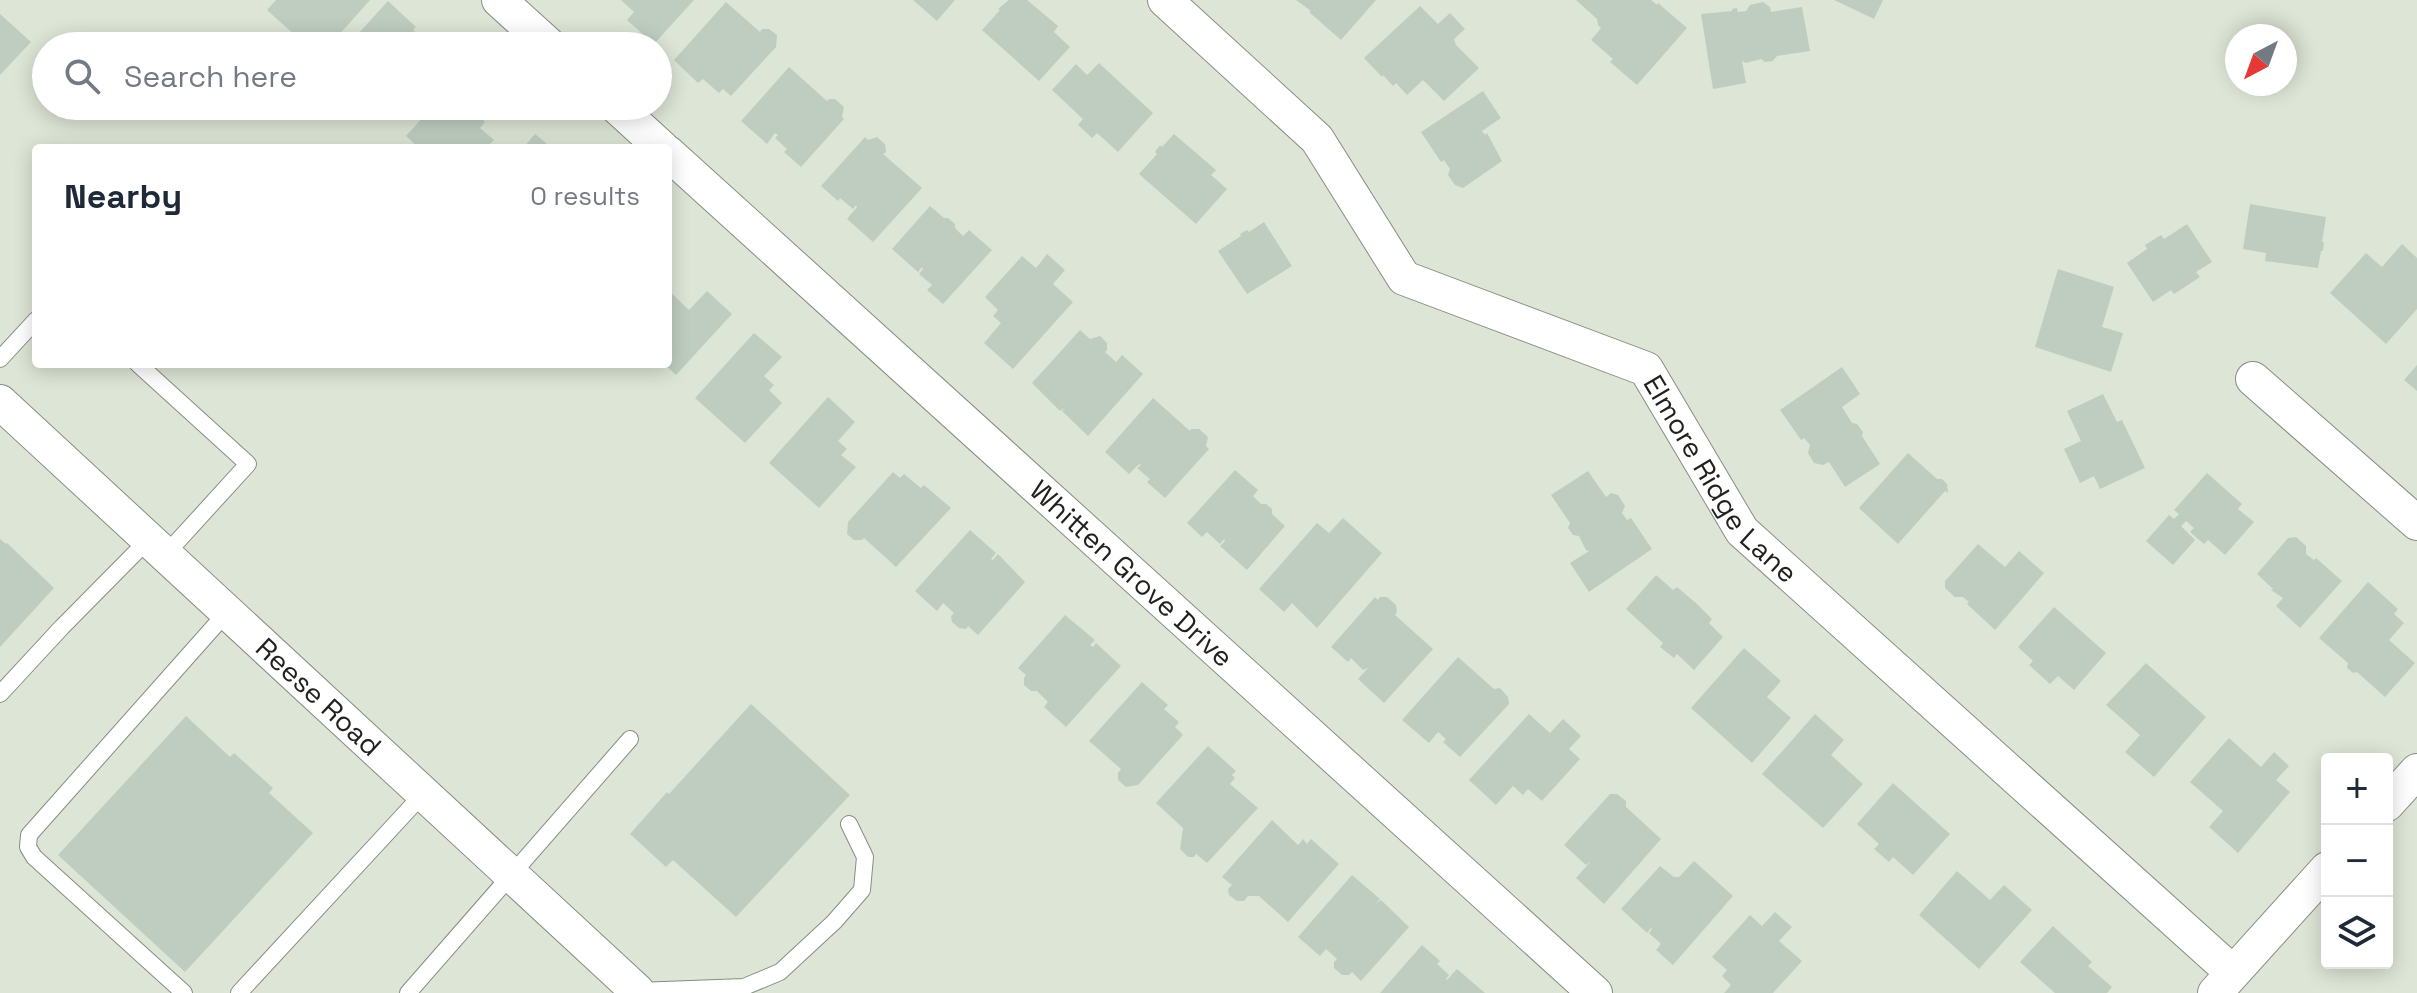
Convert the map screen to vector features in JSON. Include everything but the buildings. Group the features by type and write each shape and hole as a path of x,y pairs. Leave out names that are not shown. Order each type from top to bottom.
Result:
{"street":[{"path":"499,0 534,32"},
{"name":"Elmore Ridge Lane","path":"1165,0 1317,139 1404,278 1646,369 1742,531 2224,983"},
{"path":"631,120 658,144"},
{"name":"Whitten Grove Drive","path":"672,157 1595,993"},
{"path":"2253,379 2417,523"},
{"name":"Reese Road","path":"8,416 227,612 637,992"},
{"path":"2393,797 2417,771"},
{"path":"2224,983 2321,876"}],"lane":[{"path":"0,359 32,324"},
{"path":"0,694 62,627 157,548 248,464 142,368"},
{"path":"184,993 34,857 28,847 29,835 227,612"},
{"path":"408,993 630,739"},
{"path":"239,993 423,794"},
{"path":"637,992 744,987 780,972 834,922 862,890 865,857 849,824"}]}
